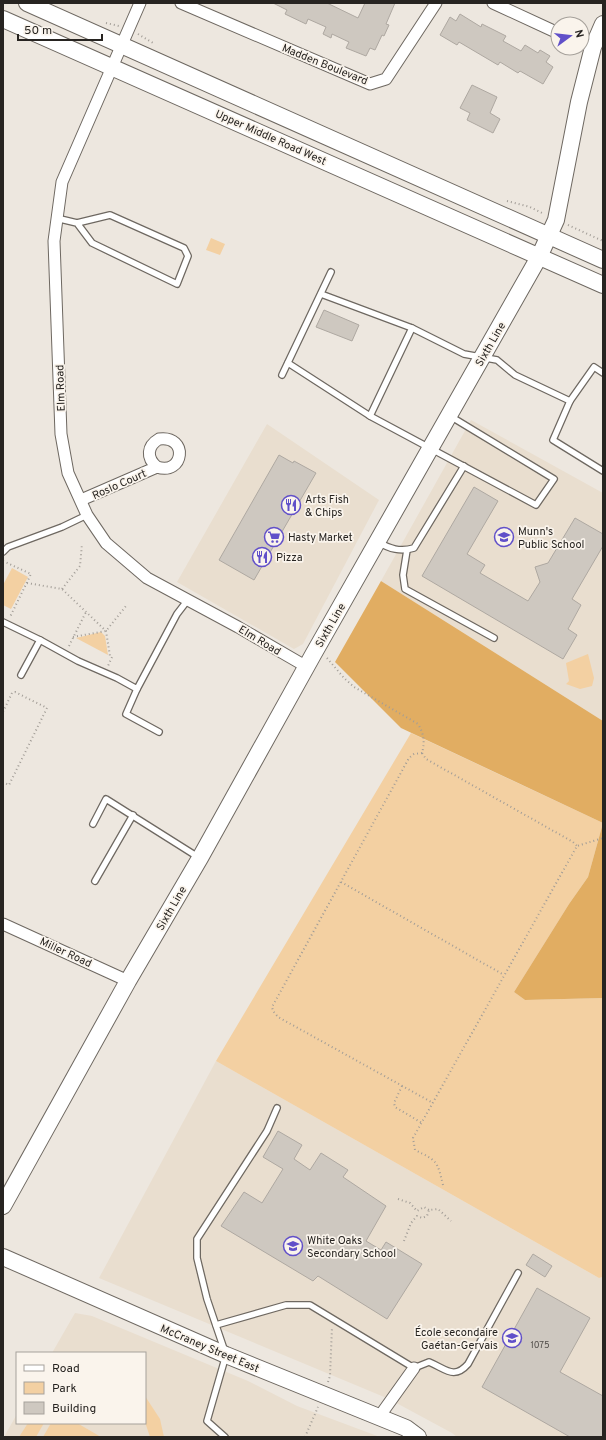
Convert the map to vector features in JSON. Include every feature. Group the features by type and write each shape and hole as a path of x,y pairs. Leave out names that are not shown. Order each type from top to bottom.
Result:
{"street":[{"name":"Upper Middle Road West","path":"27,3 121,43 603,260"},
{"name":"Elm Road","path":"140,3 121,43 62,182 56,218 54,241 62,434 68,473 87,514 106,544 147,578 187,601 238,627 307,667"},
{"name":"Madden Boulevard","path":"181,3 370,84 386,79 436,3"},
{"path":"493,3 550,29"},
{"name":"Upper Middle Road West","path":"3,19 603,285"},
{"name":"Sixth Line","path":"3,1206 128,981 200,858 314,653 539,257 556,220 591,46 603,24"},
{"name":"Roslo Court","path":"80,500 157,467"},
{"name":"Miller Road","path":"3,924 128,981"},
{"name":"McCraney Street East","path":"3,1257 226,1355 323,1393 406,1428 418,1437"},
{"path":"379,1417 414,1368"}],"lane":[{"path":"56,218 77,223 110,215 184,248 188,256 177,284 92,243 77,223"},
{"path":"282,375 331,272"},
{"path":"320,294 412,328 464,354 498,360 515,375 570,401"},
{"path":"370,416 412,328"},
{"path":"288,363 370,416 536,505 554,478 449,416"},
{"path":"603,373 594,367 570,401 553,440 603,471"},
{"path":"378,542 390,549 407,550 414,548 464,466"},
{"path":"3,552 8,547 62,527 87,514"},
{"path":"407,550 403,575 405,588 494,638"},
{"path":"159,732 126,714 177,614 187,601"},
{"path":"5,623 138,689"},
{"path":"21,675 40,640"},
{"path":"93,824 106,799 200,858"},
{"path":"95,881 133,816"},
{"path":"225,1437 208,1421 226,1355 196,1258 197,1239 267,1131 277,1108"},
{"path":"216,1325 286,1305 310,1305 414,1368 429,1362 455,1373 461,1372 468,1364 518,1273"}],"path":[{"path":"62,589 80,566 82,544"},
{"path":"3,561 31,574 5,623"},
{"path":"27,583 62,589 106,630 110,656 112,657 105,673"},
{"path":"73,637 106,630 126,606"},
{"path":"65,654 86,612"},
{"path":"314,653 329,659 344,678 354,687 418,724 422,730 424,743 422,753 426,759 573,842 577,846"},
{"path":"3,712 12,693 15,692 47,708 9,786 3,782"},
{"path":"422,753 414,754 409,758 272,1007 273,1012 278,1017 433,1103"},
{"path":"443,1185 438,1165 435,1160 414,1150 413,1138 577,846 603,838"},
{"path":"341,882 504,976"},
{"path":"402,1086 394,1103 395,1107 422,1123"},
{"path":"398,1199 410,1203 417,1210 417,1216 411,1223 404,1241"},
{"path":"417,1210 424,1207 429,1210 438,1209 451,1221"},
{"path":"417,1216 422,1218 427,1216 429,1210"},
{"path":"305,1437 330,1376 332,1318"}],"shaded area":[{"name":"Munn's Public School","path":"471,420 603,493 603,721 381,581"},
{"path":"267,424 379,500 303,644 294,649 177,582"},
{"path":"381,581 603,721 603,823 401,728 335,662"},
{"path":"603,823 603,998 525,1000 514,992 569,904 588,877"},
{"name":"White Oaks Secondary School","path":"216,1061 599,1278 603,1277 603,1437 457,1437 389,1399 99,1278"},
{"path":"75,1313 92,1316 248,1381 297,1406 380,1437 4,1437 16,1416 16,1424 146,1424 146,1352 53,1352"}],"green space":[{"path":"211,238 225,244 220,255 206,250"},
{"path":"12,568 28,577 11,609 3,605 3,585"},
{"path":"101,632 105,636 108,655 76,638"},
{"path":"588,654 594,678 592,686 580,689 566,684 569,681 566,663"},
{"path":"411,733 603,823 588,877 569,904 514,992 525,1000 603,998 603,1277 599,1278 216,1061"},
{"path":"146,1398 160,1419 164,1437 150,1437 146,1424"},
{"path":"27,1424 43,1424 36,1437 19,1437"},
{"path":"50,1424 79,1424 101,1437 43,1437"}],"building":[{"path":"273,3 327,3 358,18 365,3 395,3 386,24 389,25 384,36 382,35 375,50 370,48 366,56 346,48 349,42 332,34 331,38 323,34 326,27 308,19 306,24 285,14 287,10"},
{"path":"460,14 481,27 482,24 506,36 503,41 521,51 525,45 538,53 540,50 550,56 546,62 553,67 543,84 520,71 518,73 500,62 498,65 459,42 457,45 440,35 450,17 456,21"},
{"path":"472,85 497,97 490,113 500,119 493,133 467,120 470,113 460,108"},
{"path":"324,310 359,325 352,341 316,327"},
{"path":"279,455 316,473 254,580 219,560"},
{"path":"474,487 498,501 467,554 485,565 480,573 528,601 540,582 535,567 548,563 575,518 603,534 603,546 572,599 581,605 568,629 577,635 563,659 422,576"},
{"path":"278,1131 302,1145 294,1159 310,1170 321,1153 348,1170 343,1177 386,1206 366,1241 381,1250 386,1242 422,1264 387,1319 318,1276 313,1281 221,1226 244,1192 262,1203 283,1169 263,1157"},
{"path":"533,1254 552,1266 545,1277 526,1265"},
{"path":"537,1288 590,1318 560,1372 603,1396 603,1437 570,1437 482,1387"}],"place":[{"name":"Arts Fish & Chips","path":"291,505"},
{"name":"Hasty Market","path":"274,537"},
{"name":"Munn's Public School","path":"504,537"},
{"name":"Pizza","path":"262,557"},
{"name":"White Oaks Secondary School","path":"293,1246"},
{"name":"École secondaire Gaétan-Gervais","path":"512,1338"}]}
